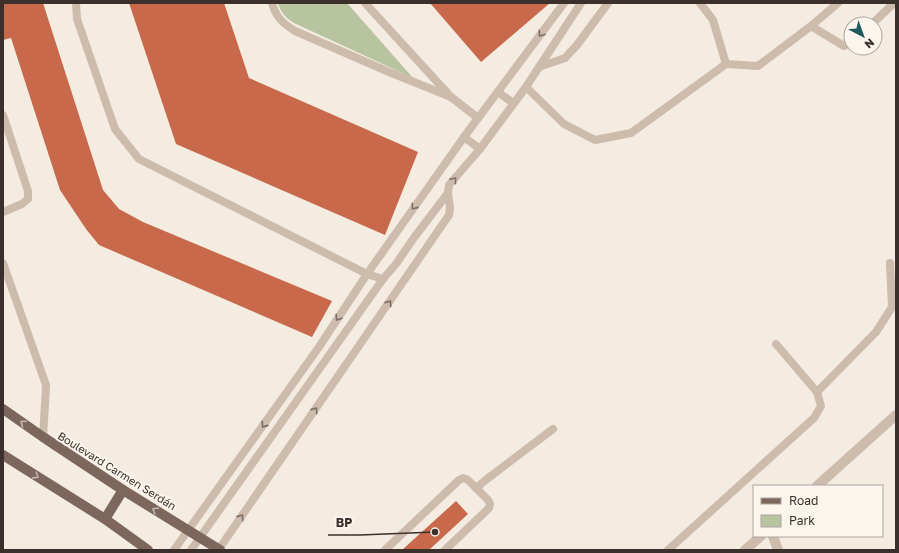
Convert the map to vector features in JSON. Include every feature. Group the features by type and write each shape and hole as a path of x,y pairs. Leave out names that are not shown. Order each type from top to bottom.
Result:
{"main road":[{"name":"Boulevard Carmen Serdán","path":"3,409 123,490 220,550"},
{"path":"3,455 104,519 148,550"},
{"path":"104,519 123,490"}],"street":[{"path":"818,485 896,415"},
{"path":"745,550 760,537"},
{"path":"773,537 778,550"}],"lane":[{"path":"76,3 77,19 115,129 139,159 367,274 383,279"},
{"path":"272,3 276,14 284,24 295,31 451,97"},
{"path":"365,3 451,97 478,118"},
{"path":"174,550 464,137 564,3"},
{"path":"220,550 449,215 450,208 448,193 450,185 480,149 526,87 581,3"},
{"path":"539,67 565,58 577,45 608,3"},
{"path":"700,3 713,20 726,64"},
{"path":"526,87 564,124 595,140 631,133 726,64 758,66 811,26 838,3"},
{"path":"880,16 894,3"},
{"path":"811,26 843,45"},
{"path":"498,92 513,104"},
{"path":"3,115 28,191 28,199 22,204 3,212"},
{"path":"464,137 480,149"},
{"path":"191,550 383,279 396,264 448,193"},
{"path":"3,263 46,385 43,437"},
{"path":"817,392 876,332 892,307 890,263"},
{"path":"668,550 814,418 821,406 817,392 776,344"},
{"path":"476,488 553,429"},
{"path":"385,550 459,480 463,478 468,480 488,500 490,504 488,508 445,550"}],"green space":[{"path":"278,3 347,3 413,78 294,23 280,10"}],"building":[{"path":"3,3 43,3 103,190 119,209 143,222 332,301 312,337 99,245 86,229 60,190 11,38 3,40"},
{"path":"129,3 224,3 249,78 418,152 385,235 176,144"},
{"path":"430,3 550,3 481,62"},
{"path":"456,501 468,514 429,550 402,550"}],"place":[{"name":"BP","path":"435,532"}]}
